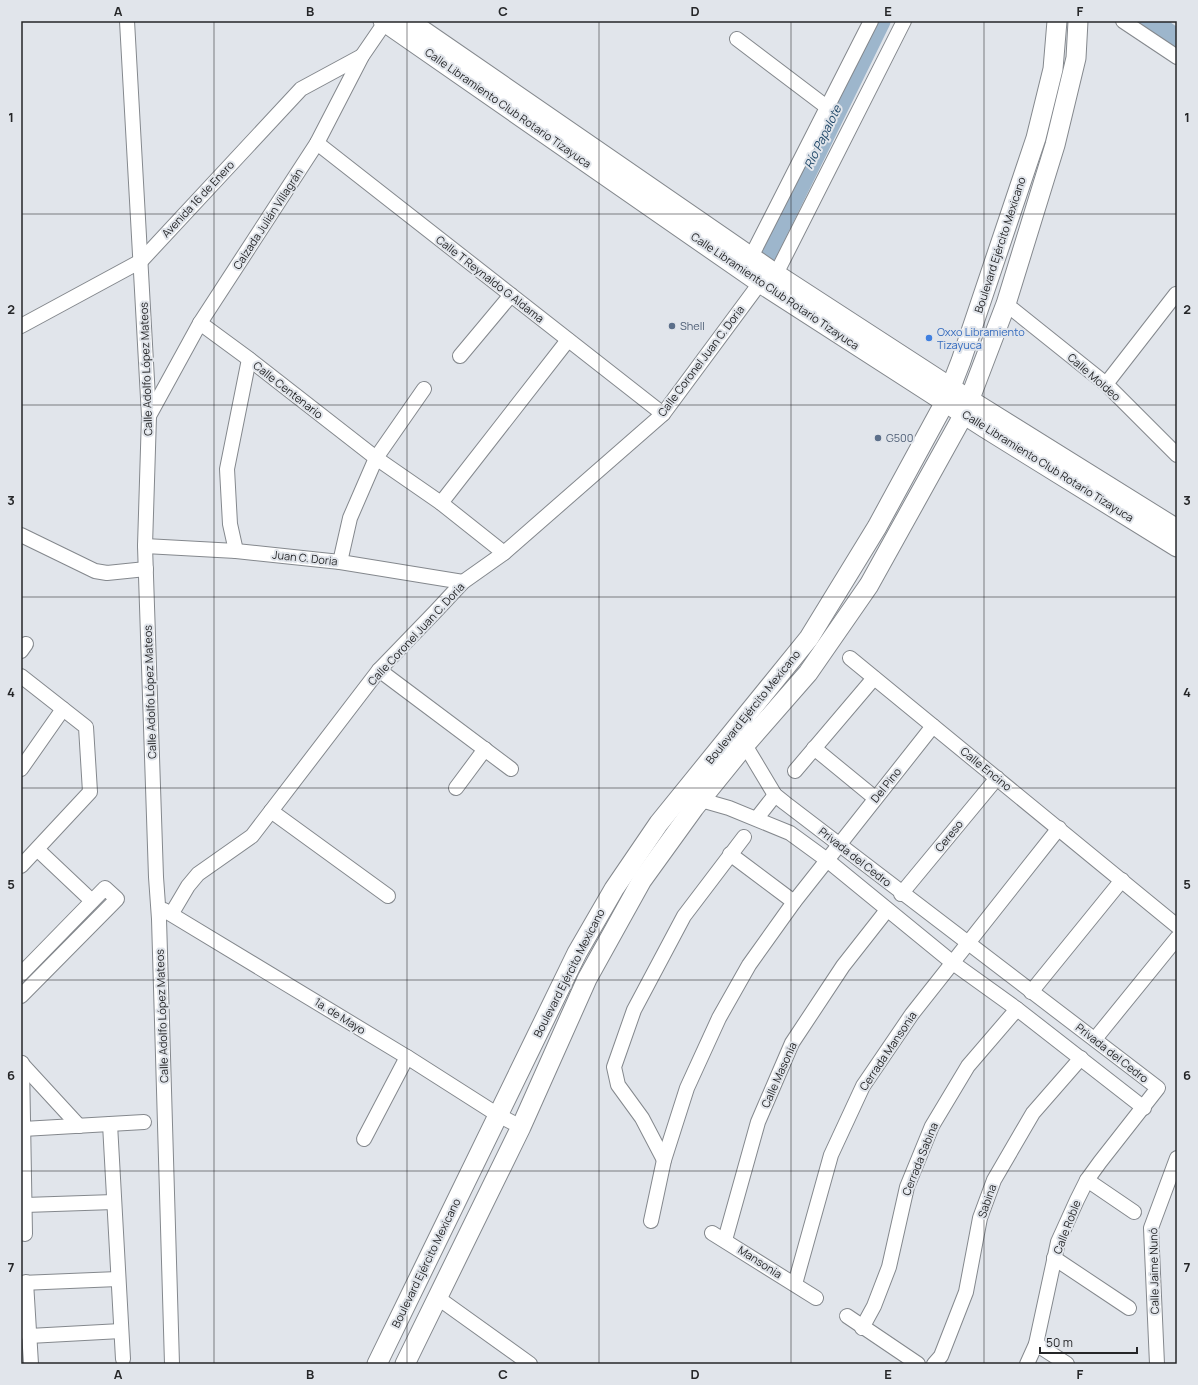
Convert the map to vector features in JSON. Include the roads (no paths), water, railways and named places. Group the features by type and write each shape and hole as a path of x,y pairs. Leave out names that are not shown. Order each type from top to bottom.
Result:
{"main road":[{"name":"Calle Libramiento Club Rotario Tizayuca","path":"409,21 751,257 768,279"},
{"name":"Boulevard Ejército Mexicano","path":"377,1364 577,953 614,889 659,823 809,638 877,526 948,395 1036,138 1053,70 1057,21"},
{"name":"Boulevard Ejército Mexicano","path":"405,1364 521,1127 587,979 642,880 700,800 745,745 808,673 869,585 967,407 1006,304 1054,145 1076,58 1078,21"},
{"name":"Calle Libramiento Club Rotario Tizayuca","path":"384,22 768,279 967,407 1177,547"},
{"path":"1036,138 1054,145"},
{"name":"Calle Libramiento Club Rotario Tizayuca","path":"967,407 1177,529"}],"street":[{"name":"Calle Adolfo López Mateos","path":"127,21 149,416 145,546 172,1364"},
{"path":"751,257 871,21"},
{"name":"Calle Coronel Juan C. Doria","path":"172,913 188,886 198,874 252,836 379,670 463,582 504,553 663,414 768,279 904,21"},
{"path":"1123,21 1177,57"},
{"name":"Calzada Julián Villagrán","path":"149,416 200,323 317,143 362,56 384,22"},
{"path":"737,39 828,108"},
{"name":"Avenida 16 de Enero","path":"21,326 141,260 300,89 362,56"},
{"name":"Calle T Reynaldo G Aldama","path":"317,143 663,414"},
{"path":"1106,384 1176,294"},
{"path":"460,356 511,295"},
{"name":"Calle Moldeo","path":"1006,304 1106,384 1176,452"},
{"name":"Calle Centenario","path":"200,323 249,359 376,458 441,504 504,553"},
{"path":"441,504 568,340"},
{"path":"236,551 230,524 227,469 249,359"},
{"path":"340,562 350,518 376,458 424,389"},
{"path":"21,535 94,571 107,574 146,569"},
{"name":"Juan C. Doria","path":"145,546 236,551 340,562 463,582"},
{"name":"Calle Encino","path":"850,658 1177,926"},
{"path":"379,670 511,769"},
{"path":"21,676 86,727 90,792 38,850 21,866"},
{"path":"795,771 874,678"},
{"path":"21,769 63,710"},
{"name":"Del Pino","path":"827,860 933,726"},
{"name":"Privada del Cedro","path":"700,800 757,818 790,833 827,860 953,963 1017,1009 1144,1108 1158,1088 901,894 840,844 775,795 745,745"},
{"path":"814,748 875,798"},
{"path":"456,788 485,749"},
{"name":"Cereso","path":"901,894 996,778"},
{"path":"757,818 775,795"},
{"path":"271,811 388,896"},
{"path":"790,833 803,816"},
{"path":"967,944 1059,828"},
{"path":"664,1160 642,1118 618,1085 614,1067 634,1010 684,916 744,837"},
{"path":"38,850 92,901"},
{"path":"730,854 794,902"},
{"name":"Privada del Cedro","path":"651,1221 664,1160 687,1088 719,1018 749,965 794,902 827,860"},
{"path":"1030,992 1122,880"},
{"path":"21,974 105,888 117,899 21,996"},
{"name":"1a. de Mayo","path":"158,908 172,913 407,1057 498,1115 521,1127"},
{"name":"Calle Masonia","path":"725,1240 758,1122 792,1044 843,966 887,910"},
{"path":"1095,1039 1177,938"},
{"name":"Cerrada Mansonia","path":"795,1284 831,1155 863,1086 912,1014 967,944"},
{"name":"Cerrada Sabina","path":"862,1328 874,1306 889,1267 907,1186 932,1126 968,1066 1017,1009"},
{"path":"364,1139 407,1057"},
{"name":"Sabina","path":"934,1364 941,1356 966,1292 980,1218 994,1180 1033,1114 1081,1058"},
{"path":"21,1063 79,1126"},
{"path":"21,1063 25,1234"},
{"name":"Calle Roble","path":"1027,1364 1036,1344 1058,1242 1087,1180 1144,1108"},
{"path":"23,1129 144,1122"},
{"path":"110,1124 122,1359"},
{"name":"Calle Jaime Nunó","path":"1157,1364 1151,1228 1177,1158"},
{"path":"1087,1180 1134,1212"},
{"path":"25,1205 114,1202"},
{"name":"Mansonia","path":"712,1233 816,1298"},
{"path":"1054,1258 1129,1308"},
{"path":"31,1364 24,1282 118,1279"},
{"path":"438,1298 530,1364"},
{"path":"847,1316 862,1328 918,1364"},
{"path":"29,1336 121,1331"},
{"path":"1036,1344 1067,1364"}],"waterway":[{"name":"Río Papalote","path":"766,252 879,21"},
{"name":"Río Papalote","path":"1149,21 1177,41"}],"place":[{"name":"Shell","path":"672,326"},
{"name":"Oxxo Libramiento Tizayuca","path":"929,338"},
{"name":"G500","path":"878,438"}]}
